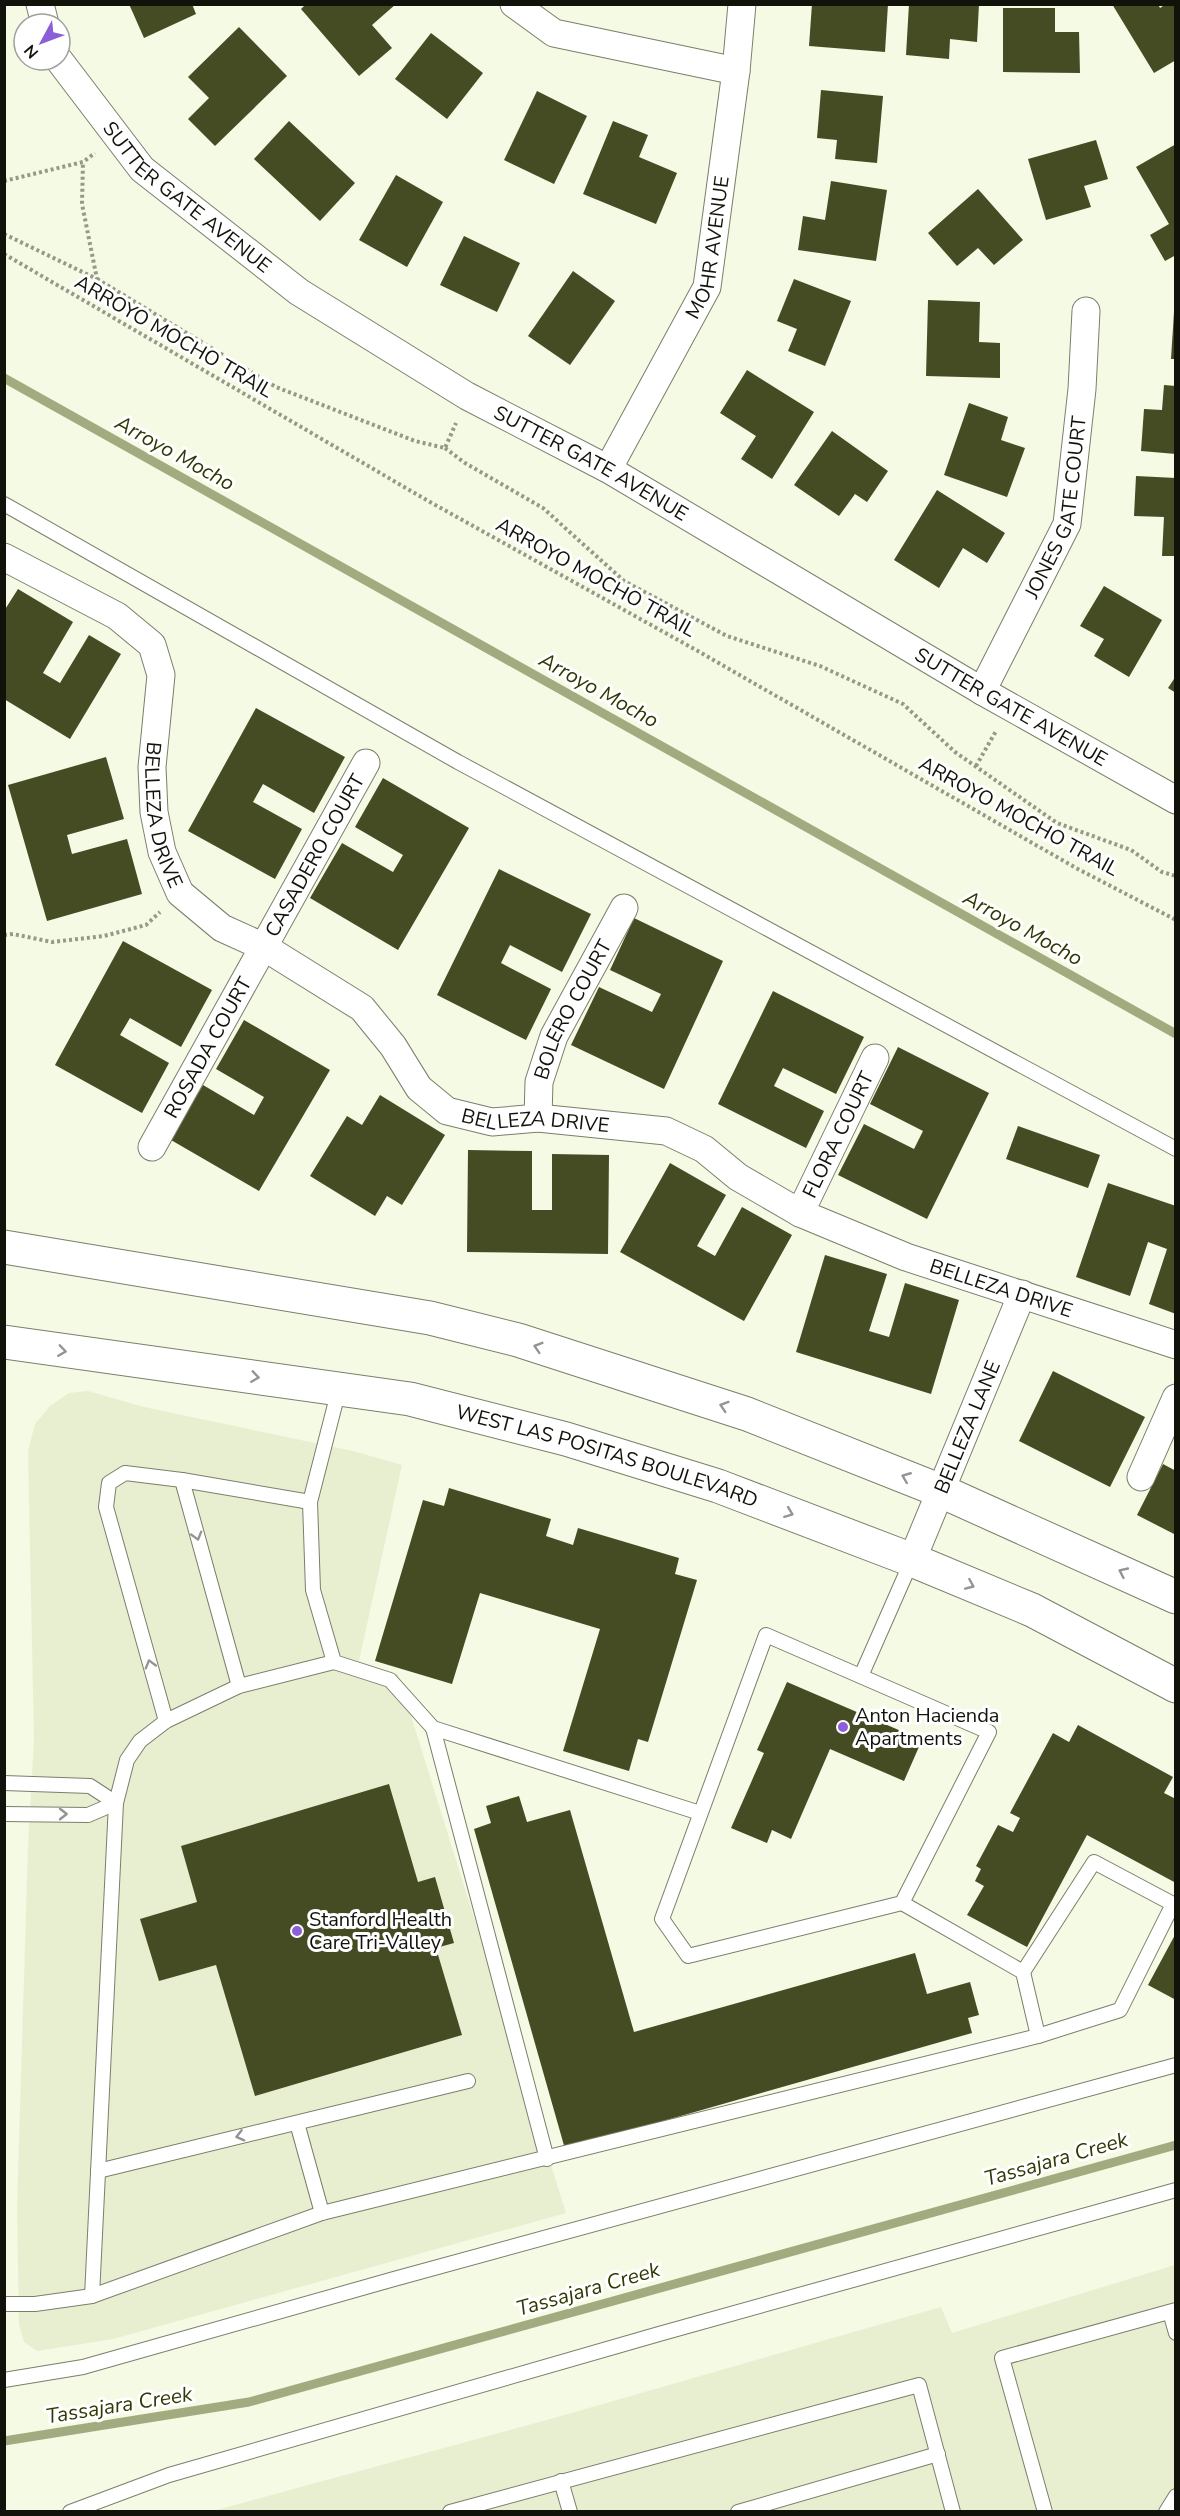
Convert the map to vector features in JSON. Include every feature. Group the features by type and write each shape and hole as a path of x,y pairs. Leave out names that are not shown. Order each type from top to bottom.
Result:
{"main road":[{"path":"4,1247 430,1318 507,1337 747,1414 941,1491 1176,1597"},
{"name":"WEST LAS POSITAS BOULEVARD","path":"4,1342 410,1398 566,1439 718,1486 912,1560 1032,1610 1176,1686"}],"street":[{"path":"514,4 554,33 736,71"},
{"name":"MOHR AVENUE","path":"608,469 707,287 736,71 742,4"},
{"name":"SUTTER GATE AVENUE","path":"68,72 142,169 299,292 467,396 608,469 982,691 1176,800"},
{"name":"JONES GATE COURT","path":"982,691 1067,524 1082,389 1086,311"},
{"name":"BELLEZA DRIVE","path":"4,557 117,616 152,645 161,675 152,767 154,812 162,852 180,893 222,928 264,947 362,1008 393,1046 419,1088 447,1111 492,1122 538,1118 666,1131 704,1149 738,1178 800,1213 906,1257 1176,1345"},
{"name":"CASADERO COURT","path":"264,947 366,763"},
{"name":"BOLERO COURT","path":"538,1118 539,1082 554,1036 624,908"},
{"name":"ROSADA COURT","path":"152,1147 264,947"},
{"name":"FLORA COURT","path":"800,1213 876,1058"},
{"name":"BELLEZA LANE","path":"912,1560 1022,1294"},
{"path":"1141,1477 1176,1398"}],"lane":[{"path":"4,504 458,762 1176,1149"},
{"path":"334,1662 314,1590 310,1502 339,1389"},
{"path":"166,1720 106,1507 109,1483 125,1473 182,1480 310,1502"},
{"path":"182,1480 239,1686"},
{"path":"861,1676 912,1560"},
{"path":"902,1903 989,1732 766,1635 662,1919 688,1956 902,1903 1023,1972"},
{"path":"92,2296 116,1803 127,1760 140,1741 166,1720 239,1686 334,1662 390,1680 434,1728 547,2158"},
{"path":"434,1728 700,1813"},
{"path":"4,1783 90,1786 116,1803"},
{"path":"4,1814 88,1815 116,1803"},
{"path":"4,2304 35,2304 92,2296 322,2213 1038,2036 1120,2010 1173,1904 1094,1862 1023,1972 1038,2036"},
{"path":"4,2380 83,2367 1176,2065"},
{"path":"98,2170 468,2081"},
{"path":"297,2122 322,2213"},
{"path":"70,2511 170,2475 659,2334 1176,2190"},
{"path":"1044,2511 1002,2358 1173,2311 1176,2333"},
{"path":"450,2511 476,2508 561,2481 919,2385 953,2511"},
{"path":"738,2511 938,2454"},
{"path":"561,2481 570,2511"},
{"path":"1166,2511 1176,2496"}],"path":[{"path":"4,181 82,162 82,204 96,279"},
{"path":"4,234 96,279 276,387 415,441 445,448 465,463 543,508 624,581 727,636 820,666 903,704 955,752 1057,823 1131,850 1162,872 1176,876"},
{"name":"ARROYO MOCHO TRAIL","path":"4,254 430,502 696,650 1066,862 1176,920"},
{"path":"445,448 467,396"},
{"path":"976,766 1010,707"},
{"path":"4,935 13,934 52,942 104,936 146,925 180,893"}],"shaded area":[{"path":"88,1391 144,1407 353,1451 402,1465 359,1661 398,1674 566,2213 113,2339 37,2351 24,2342 19,2325 17,2208 28,1847 34,1740 28,1451 35,1424 50,1406 69,1393"},
{"path":"1175,2265 1175,2511 209,2512 561,2416 941,2307 952,2333"}],"building":[{"path":"129,4 192,4 196,14 144,38"},
{"path":"306,4 396,4 372,25 392,48 359,76 301,9"},
{"path":"812,4 888,4 885,52 809,46"},
{"path":"909,4 979,4 977,42 950,39 949,59 906,55"},
{"path":"1112,4 1158,4 1160,8 1166,4 1176,4 1176,60 1154,73"},
{"path":"1003,8 1055,8 1055,32 1079,32 1080,73 1003,72"},
{"path":"239,27 287,76 215,146 188,119 209,98 188,77"},
{"path":"431,33 483,73 447,119 395,79"},
{"path":"821,90 883,96 877,163 835,159 837,140 817,138"},
{"path":"537,91 587,116 554,184 504,160"},
{"path":"289,121 355,183 320,221 254,159"},
{"path":"613,121 648,135 639,157 677,173 656,224 583,194"},
{"path":"1096,140 1108,179 1084,186 1091,207 1046,220 1028,159"},
{"path":"1176,144 1176,255 1165,261 1150,235 1169,224 1136,167"},
{"path":"396,175 443,202 407,267 359,240"},
{"path":"831,181 887,190 876,261 798,250 803,216 825,220"},
{"path":"978,189 1023,240 994,265 978,248 957,266 928,233"},
{"path":"464,236 520,263 497,312 440,285"},
{"path":"573,271 615,301 570,365 528,336"},
{"path":"794,279 851,301 825,366 788,351 797,329 777,321"},
{"path":"928,300 980,302 979,342 1000,343 1000,378 926,376"},
{"path":"1174,312 1176,312 1176,359 1171,359"},
{"path":"747,370 814,412 772,479 741,459 756,436 720,413"},
{"path":"1164,385 1176,386 1176,454 1141,451 1144,409 1162,410"},
{"path":"969,403 1008,417 1001,440 1025,448 1007,497 944,475"},
{"path":"832,431 888,471 867,502 855,494 839,516 794,485"},
{"path":"1136,476 1176,478 1176,556 1162,556 1164,517 1134,516"},
{"path":"937,490 1005,533 987,563 963,548 939,588 894,560"},
{"path":"1104,586 1162,620 1129,677 1094,656 1104,639 1080,626"},
{"path":"18,589 73,622 43,673 60,683 89,635 121,654 70,739 4,699 4,611"},
{"path":"1176,676 1176,693 1168,688"},
{"path":"256,708 345,757 314,813 263,784 253,802 302,829 275,879 188,831"},
{"path":"106,757 124,819 67,835 72,854 127,839 142,894 47,921 8,785"},
{"path":"383,778 469,828 398,950 310,898 342,843 393,872 403,855 355,827"},
{"path":"499,869 591,914 562,972 510,945 501,963 551,989 526,1040 437,995"},
{"path":"634,918 723,961 664,1089 571,1045 599,987 652,1012 661,994 610,970"},
{"path":"123,941 212,990 181,1047 130,1018 120,1035 169,1063 142,1113 55,1065"},
{"path":"773,991 864,1037 836,1094 783,1068 774,1086 824,1111 806,1148 718,1104"},
{"path":"244,1020 330,1070 259,1191 171,1140 203,1085 254,1115 264,1097 216,1069"},
{"path":"898,1047 989,1093 927,1219 838,1175 864,1124 914,1149 923,1131 870,1104"},
{"path":"380,1095 445,1135 402,1205 387,1196 375,1216 310,1176 347,1116 362,1125"},
{"path":"1018,1126 1100,1155 1088,1188 1006,1159"},
{"path":"468,1150 532,1151 532,1210 552,1210 552,1154 609,1155 608,1254 467,1252"},
{"path":"670,1163 726,1195 697,1246 715,1256 742,1207 792,1235 744,1321 620,1252"},
{"path":"1108,1183 1176,1206 1176,1314 1149,1304 1167,1249 1148,1242 1130,1296 1076,1277"},
{"path":"825,1255 887,1274 869,1331 889,1337 905,1283 959,1300 931,1394 796,1352"},
{"path":"1053,1371 1145,1417 1110,1487 1019,1441"},
{"path":"1163,1464 1176,1471 1176,1535 1137,1515"},
{"path":"449,1488 551,1519 546,1536 573,1545 578,1528 679,1558 675,1574 697,1580 648,1742 638,1739 629,1771 563,1751 600,1629 480,1593 452,1684 375,1661 423,1500 444,1506"},
{"path":"787,1682 922,1740 904,1781 830,1749 791,1839 772,1830 767,1843 731,1828 764,1753 757,1750"},
{"path":"1078,1725 1173,1777 1164,1793 1176,1799 1176,1883 1087,1835 1027,1947 967,1915 984,1886 975,1881 981,1869 976,1866 998,1825 1013,1832 1020,1818 1010,1813 1053,1733 1069,1742"},
{"name":"Stanford Health Care Tri-Valley","path":"389,1784 418,1882 435,1877 454,1943 436,1948 462,2035 255,2096 216,1965 159,1981 140,1919 197,1902 181,1846"},
{"path":"519,1796 527,1822 570,1810 634,2032 915,1953 927,1994 970,1982 979,2015 968,2018 972,2033 565,2149 474,1829 491,1823 486,1806"},
{"path":"1176,1933 1176,2000 1148,1985"}],"waterway":[{"name":"Arroyo Mocho","path":"4,378 1176,1034"},
{"name":"Tassajara Creek","path":"4,2441 249,2402 1176,2145"}],"place":[{"name":"Anton Hacienda Apartments","path":"843,1727"},
{"name":"Stanford Health Care Tri-Valley","path":"297,1931"}]}
